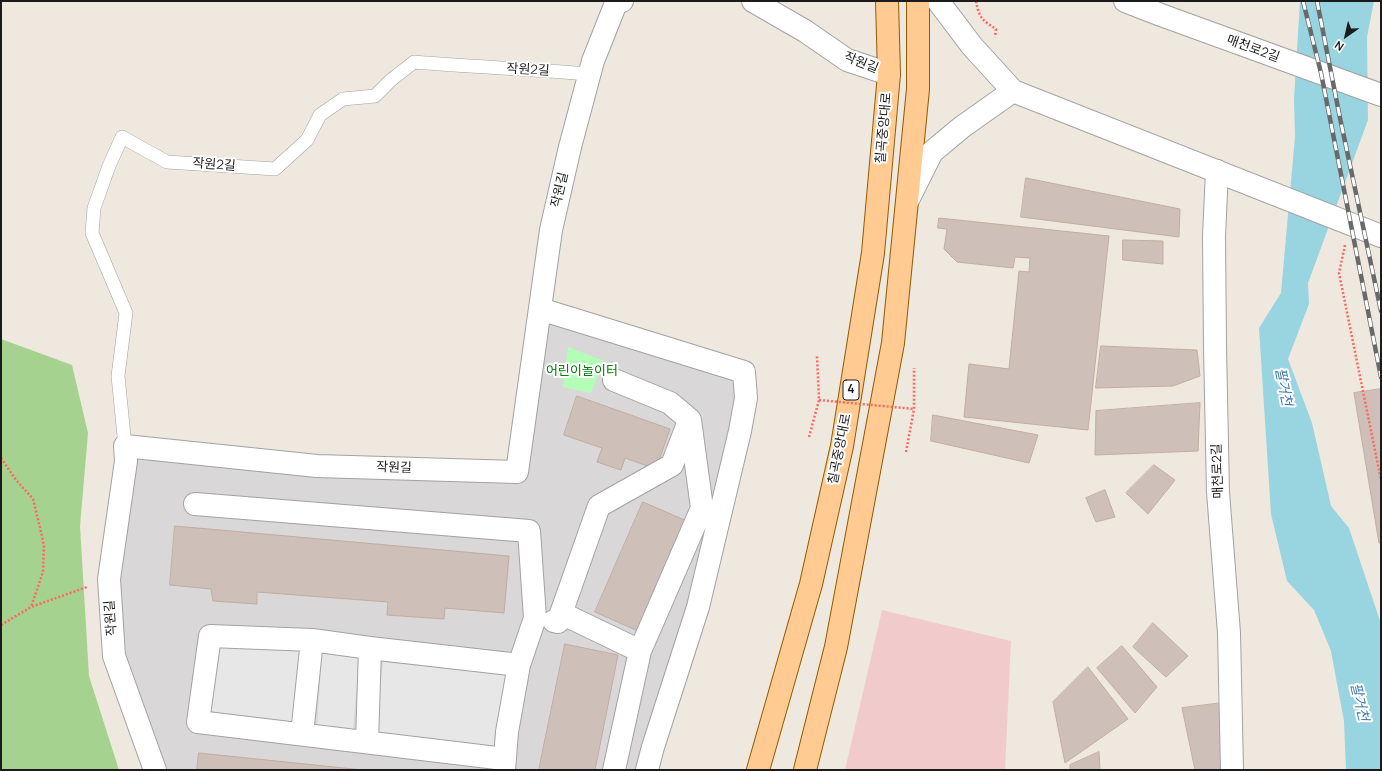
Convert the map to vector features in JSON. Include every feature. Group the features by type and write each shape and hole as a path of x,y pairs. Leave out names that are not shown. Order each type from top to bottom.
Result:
{"main road":[{"name":"칠곡중앙대로","path":"758,770 811,584 842,446 873,253 889,74 887,1"},
{"path":"805,770 836,647 891,351 918,89 918,1"}],"street":[{"name":"작원길","path":"753,1 805,31 847,60 889,74"},
{"path":"938,1 972,46 1013,91 1381,236"},
{"name":"매천로2길","path":"1125,1 1381,95"},
{"name":"작원길","path":"155,770 114,656 109,579 126,461 125,446 317,466 517,472 551,230 589,74 617,2"},
{"path":"907,201 932,152 962,127 1013,91"},
{"name":"매천로2길","path":"1217,171 1214,236 1218,485 1229,633 1232,770"},
{"path":"540,309 744,372 746,398 740,431 698,607 655,740 647,770"},
{"path":"614,380 670,403 690,420 702,508 640,651 614,770"},
{"path":"535,618 558,622 599,506 672,465 690,420"},
{"path":"195,504 529,531 535,618 519,665 507,732 504,764 367,742 198,722 210,636 312,640 519,665"},
{"path":"561,613 640,651"},
{"path":"302,734 312,640"},
{"path":"367,742 370,648"}],"lane":[{"name":"작원2길","path":"125,446 118,376 126,313 92,233 94,208 109,166 122,137 167,162 275,169 307,140 320,115 343,99 375,96 391,80 414,62 469,67 589,74"}],"path":[{"path":"1350,224 1339,273 1381,480"},
{"path":"809,438 819,400 817,356"},
{"path":"906,452 914,409 914,368"},
{"path":"819,400 914,409"},
{"path":"1,458 16,480 33,499 44,546 43,572 31,607"},
{"path":"1,625 31,607 109,579"}],"shaded area":[{"path":"540,309 744,372 657,770 155,770 114,656 125,446 517,472"},
{"path":"882,610 1011,641 1005,770 845,770"},
{"path":"214,641 301,649 294,725 207,717"},
{"path":"322,653 359,656 353,731 317,727"},
{"path":"383,662 506,675 498,754 375,741"}],"green space":[{"path":"1,339 72,365 88,433 80,526 89,676 119,770 1,770"},
{"name":"어린이놀이터","path":"568,347 604,361 591,393 563,387"}],"water":[{"name":"팔거천","path":"1300,1 1374,1 1367,37 1368,120 1308,283 1309,304 1288,359 1312,423 1331,506 1349,528 1380,621 1381,770 1346,770 1344,721 1331,651 1314,610 1287,581 1271,514 1259,328 1281,293 1295,137 1294,99"}],"building":[{"path":"1026,178 1180,209 1179,237 1021,217"},
{"path":"939,218 1109,236 1088,430 964,417 969,364 1009,369 1019,271 1029,272 1030,258 1015,257 1013,268 957,262 944,249 947,229 938,228"},
{"path":"1123,240 1163,241 1163,264 1123,260"},
{"path":"1101,346 1197,350 1200,376 1173,386 1096,388"},
{"path":"1381,389 1381,543 1379,543 1354,393"},
{"path":"577,396 670,429 656,469 625,458 621,470 597,462 602,448 564,435"},
{"path":"1200,403 1198,451 1095,455 1096,411"},
{"path":"933,415 1038,435 1029,463 931,441"},
{"path":"1154,465 1175,480 1148,514 1126,493"},
{"path":"1105,490 1115,517 1096,522 1086,498"},
{"path":"643,502 687,521 638,631 595,612"},
{"path":"175,526 509,556 504,613 445,608 444,619 387,615 388,602 257,592 257,604 213,601 211,589 170,585"},
{"path":"1153,623 1188,656 1166,677 1133,647"},
{"path":"565,644 618,655 595,770 539,770"},
{"path":"1122,646 1157,687 1135,713 1097,668"},
{"path":"1088,667 1128,719 1065,763 1053,702"},
{"path":"1222,703 1223,770 1195,770 1182,708"},
{"path":"1099,752 1100,770 1070,770 1070,765"},
{"path":"199,753 363,770 197,770"}],"railway":[{"path":"1303,1 1321,73 1381,377"},
{"path":"1317,1 1381,311"}]}
